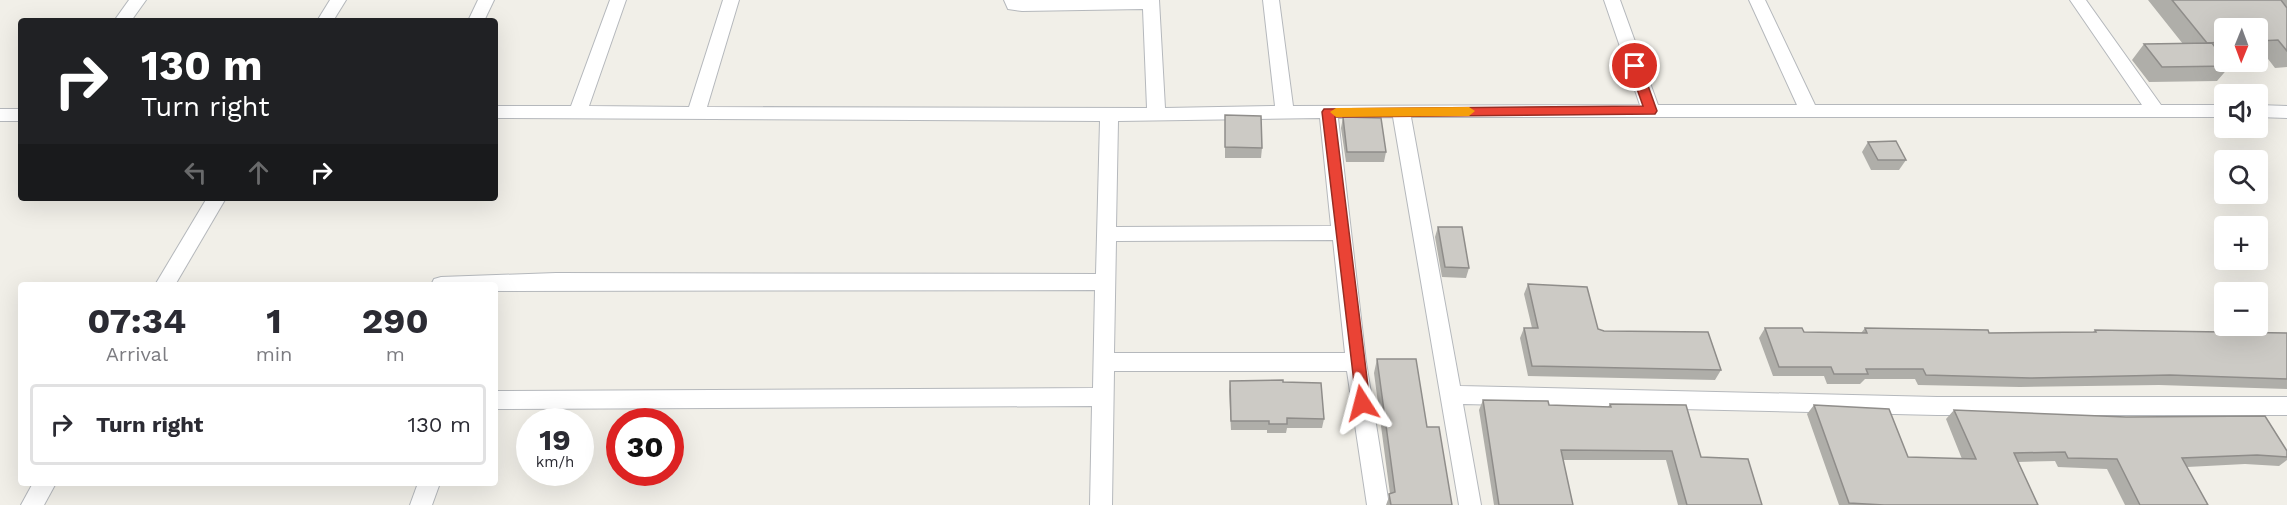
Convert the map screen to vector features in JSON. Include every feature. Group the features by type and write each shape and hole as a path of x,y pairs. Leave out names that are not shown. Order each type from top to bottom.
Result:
{"street":[{"path":"124,18 138,0"},
{"path":"327,18 338,0"},
{"path":"477,18 486,0"},
{"path":"578,112 618,0"},
{"path":"696,113 732,0"},
{"path":"1012,0 1014,4 1022,6 1151,2 1156,114"},
{"path":"1271,0 1286,113"},
{"path":"1612,0 1651,111"},
{"path":"1757,0 1809,111"},
{"path":"2078,0 2155,110"},
{"path":"498,112 1109,115 1401,111 2214,111"},
{"path":"1401,111 1470,505"},
{"path":"2268,111 2287,112"},
{"path":"1328,112 1356,362 1378,505"},
{"path":"0,115 18,115"},
{"path":"1101,505 1109,115"},
{"path":"167,282 216,201"},
{"path":"1107,234 1341,233"},
{"path":"498,283 556,281 1105,282"},
{"path":"1105,362 1356,362"},
{"path":"1450,395 1937,406 2287,406"},
{"path":"498,400 1104,397"},
{"path":"32,505 43,486"},
{"path":"421,505 428,486"}],"building":[{"path":"2172,0 2281,0 2287,8 2287,51 2278,40 2268,40 2268,18 2214,18 2214,43 2207,43"},
{"path":"2212,43 2214,66 2162,67 2144,44"},
{"path":"1225,115 1261,116 1262,148 1225,147"},
{"path":"1343,117 1381,118 1386,152 1347,152"},
{"path":"1896,141 1906,160 1878,160 1868,142"},
{"path":"1438,227 1462,227 1469,268 1445,267"},
{"path":"1528,284 1587,287 1598,329 1604,331 1708,332 1721,370 1532,366 1524,328 1538,328"},
{"path":"1765,328 1802,328 1804,332 1867,333 1865,328 1988,330 1989,333 2096,332 2095,330 2214,332 2214,336 2268,336 2268,333 2287,333 2287,379 2170,375 2030,378 1926,375 1923,369 1866,369 1868,374 1834,374 1831,367 1779,367"},
{"path":"1377,359 1416,359 1427,427 1439,427 1452,505 1391,505 1389,494 1395,492"},
{"path":"1283,380 1283,382 1321,383 1324,419 1287,418 1287,424 1269,424 1269,421 1231,421 1230,381"},
{"path":"1483,400 1548,401 1549,405 1611,407 1610,404 1686,405 1701,457 1748,459 1762,505 1687,505 1672,451 1561,450 1573,505 1499,505"},
{"path":"1814,405 1889,409 1908,457 1976,459 1954,410 2126,417 2265,416 2287,451 2287,457 2257,455 2182,458 2208,505 2140,505 2117,459 2068,458 2065,452 2014,453 2038,505 1849,503"}],"slow traffic":[{"path":"1336,112 1469,111"}],"route":[{"path":"1362,403 1328,112 1651,111 1635,66"}]}
